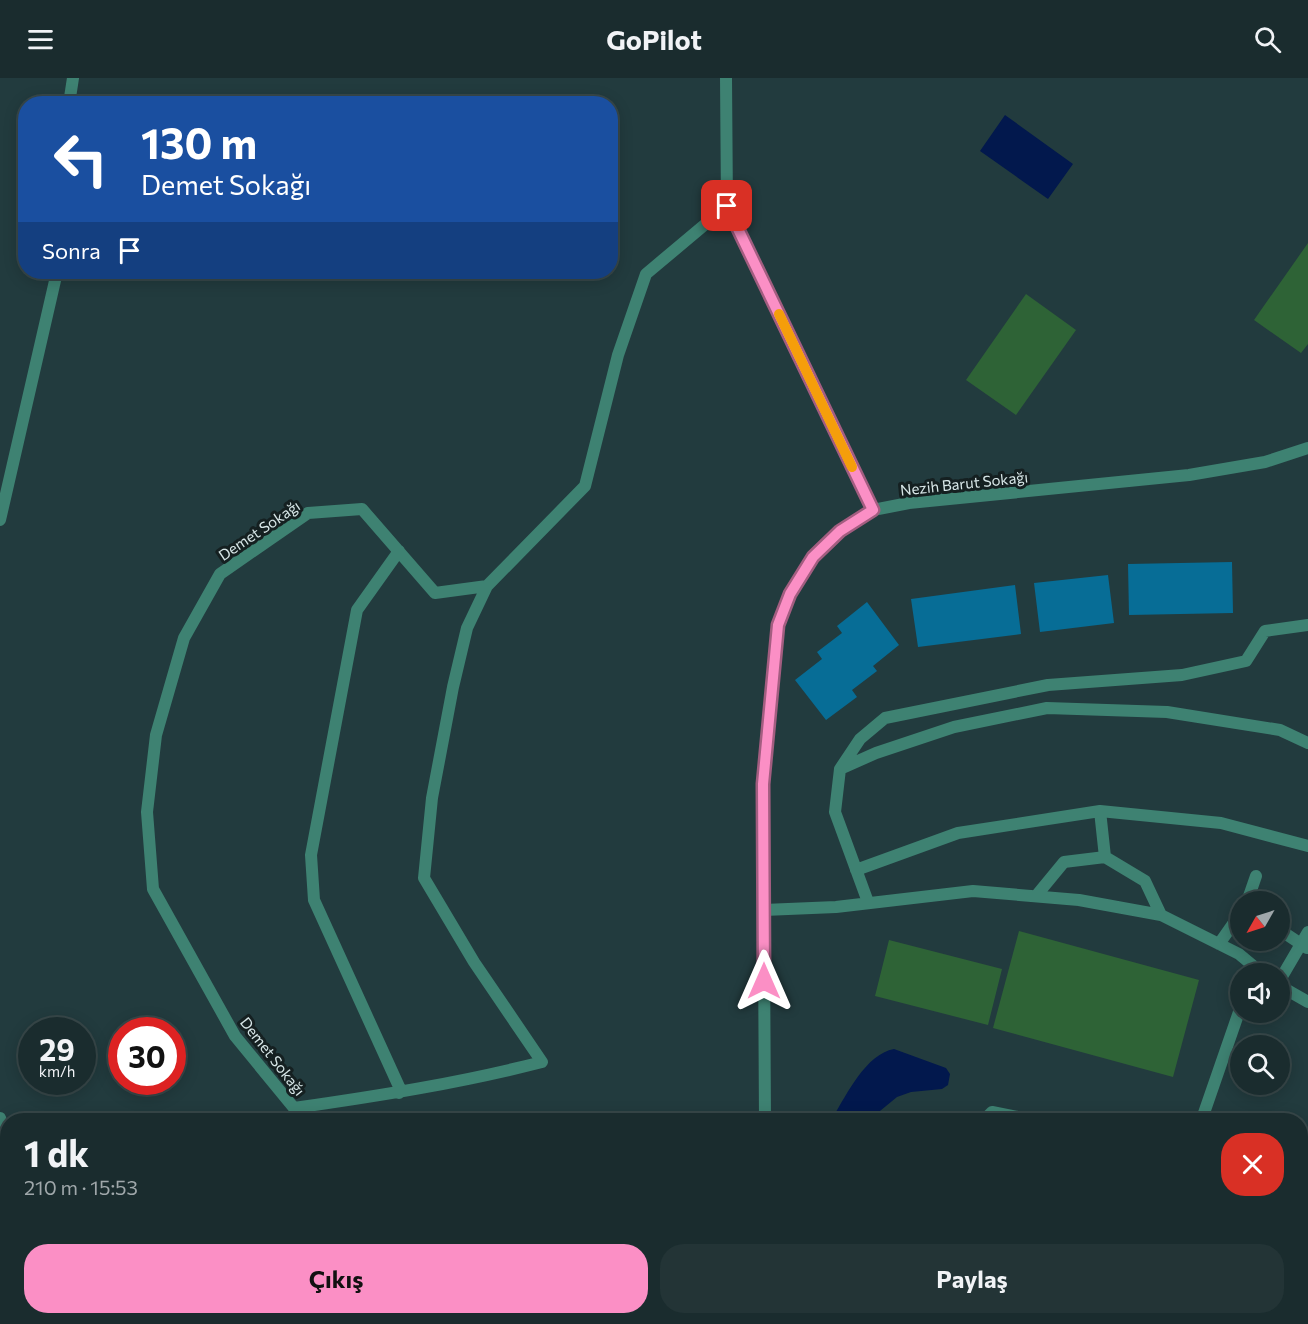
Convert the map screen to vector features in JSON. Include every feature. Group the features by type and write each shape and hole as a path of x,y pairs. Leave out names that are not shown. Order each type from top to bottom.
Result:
{"street":[{"path":"70,96 73,78"},
{"path":"726,78 727,206 873,510"},
{"name":"Demet Sokağı","path":"487,586 435,592 362,509 308,513 220,574 184,638 156,735 147,812 153,889 235,1036 294,1108 399,1093 487,1076 542,1062 474,962 424,878 432,798 453,687 467,628 487,586 585,486 618,355 646,274 727,206"},
{"path":"0,520 55,279"},
{"name":"Nezih Barut Sokağı","path":"765,1113 763,784 778,625 790,594 813,557 840,531 873,510 909,503 1189,475 1265,462 1308,448"},
{"path":"399,551 357,610 311,855 314,900 401,1091 399,1093"},
{"path":"868,902 835,812 840,769 860,738 885,718 1048,684 1182,675 1246,661 1266,632 1308,624"},
{"path":"840,769 876,753 954,727 1047,708 1167,712 1280,730 1308,743"},
{"path":"856,870 958,832 1100,811 1221,823 1308,846"},
{"path":"1100,811 1105,857"},
{"path":"1036,896 1064,862 1105,857 1145,881 1161,915"},
{"path":"1251,891 1256,876"},
{"path":"764,910 973,891 1079,900 1161,915 1239,954 1250,963"},
{"path":"1219,944 1230,928"},
{"path":"1290,966 1305,946 1308,932"},
{"path":"1290,936 1305,946"},
{"path":"1290,992 1308,1002"},
{"path":"1204,1113 1235,1023"}],"green space":[{"path":"1308,243 1308,344 1301,353 1254,320"},
{"path":"1026,294 1076,330 1016,415 966,380"},
{"path":"1019,931 1199,980 1173,1077 993,1028"},
{"path":"889,940 1002,969 988,1025 875,996"}],"water":[{"path":"1005,115 1073,164 1048,199 980,151"},
{"path":"894,1049 946,1068 950,1074 948,1085 942,1089 911,1092 897,1097 878,1113 835,1113 858,1076 884,1052"}],"building":[{"path":"1232,562 1233,613 1129,615 1128,564"},
{"path":"1108,575 1114,623 1040,632 1034,583"},
{"path":"1015,585 1021,634 918,647 911,599"},
{"path":"867,602 899,645 873,666 877,671 852,690 857,697 826,720 795,680 822,659 817,652 842,633 837,626"}],"slow traffic":[{"path":"779,314 852,467"}],"route":[{"path":"727,206 873,510 840,531 813,557 790,594 778,625 763,784 764,981"}]}
